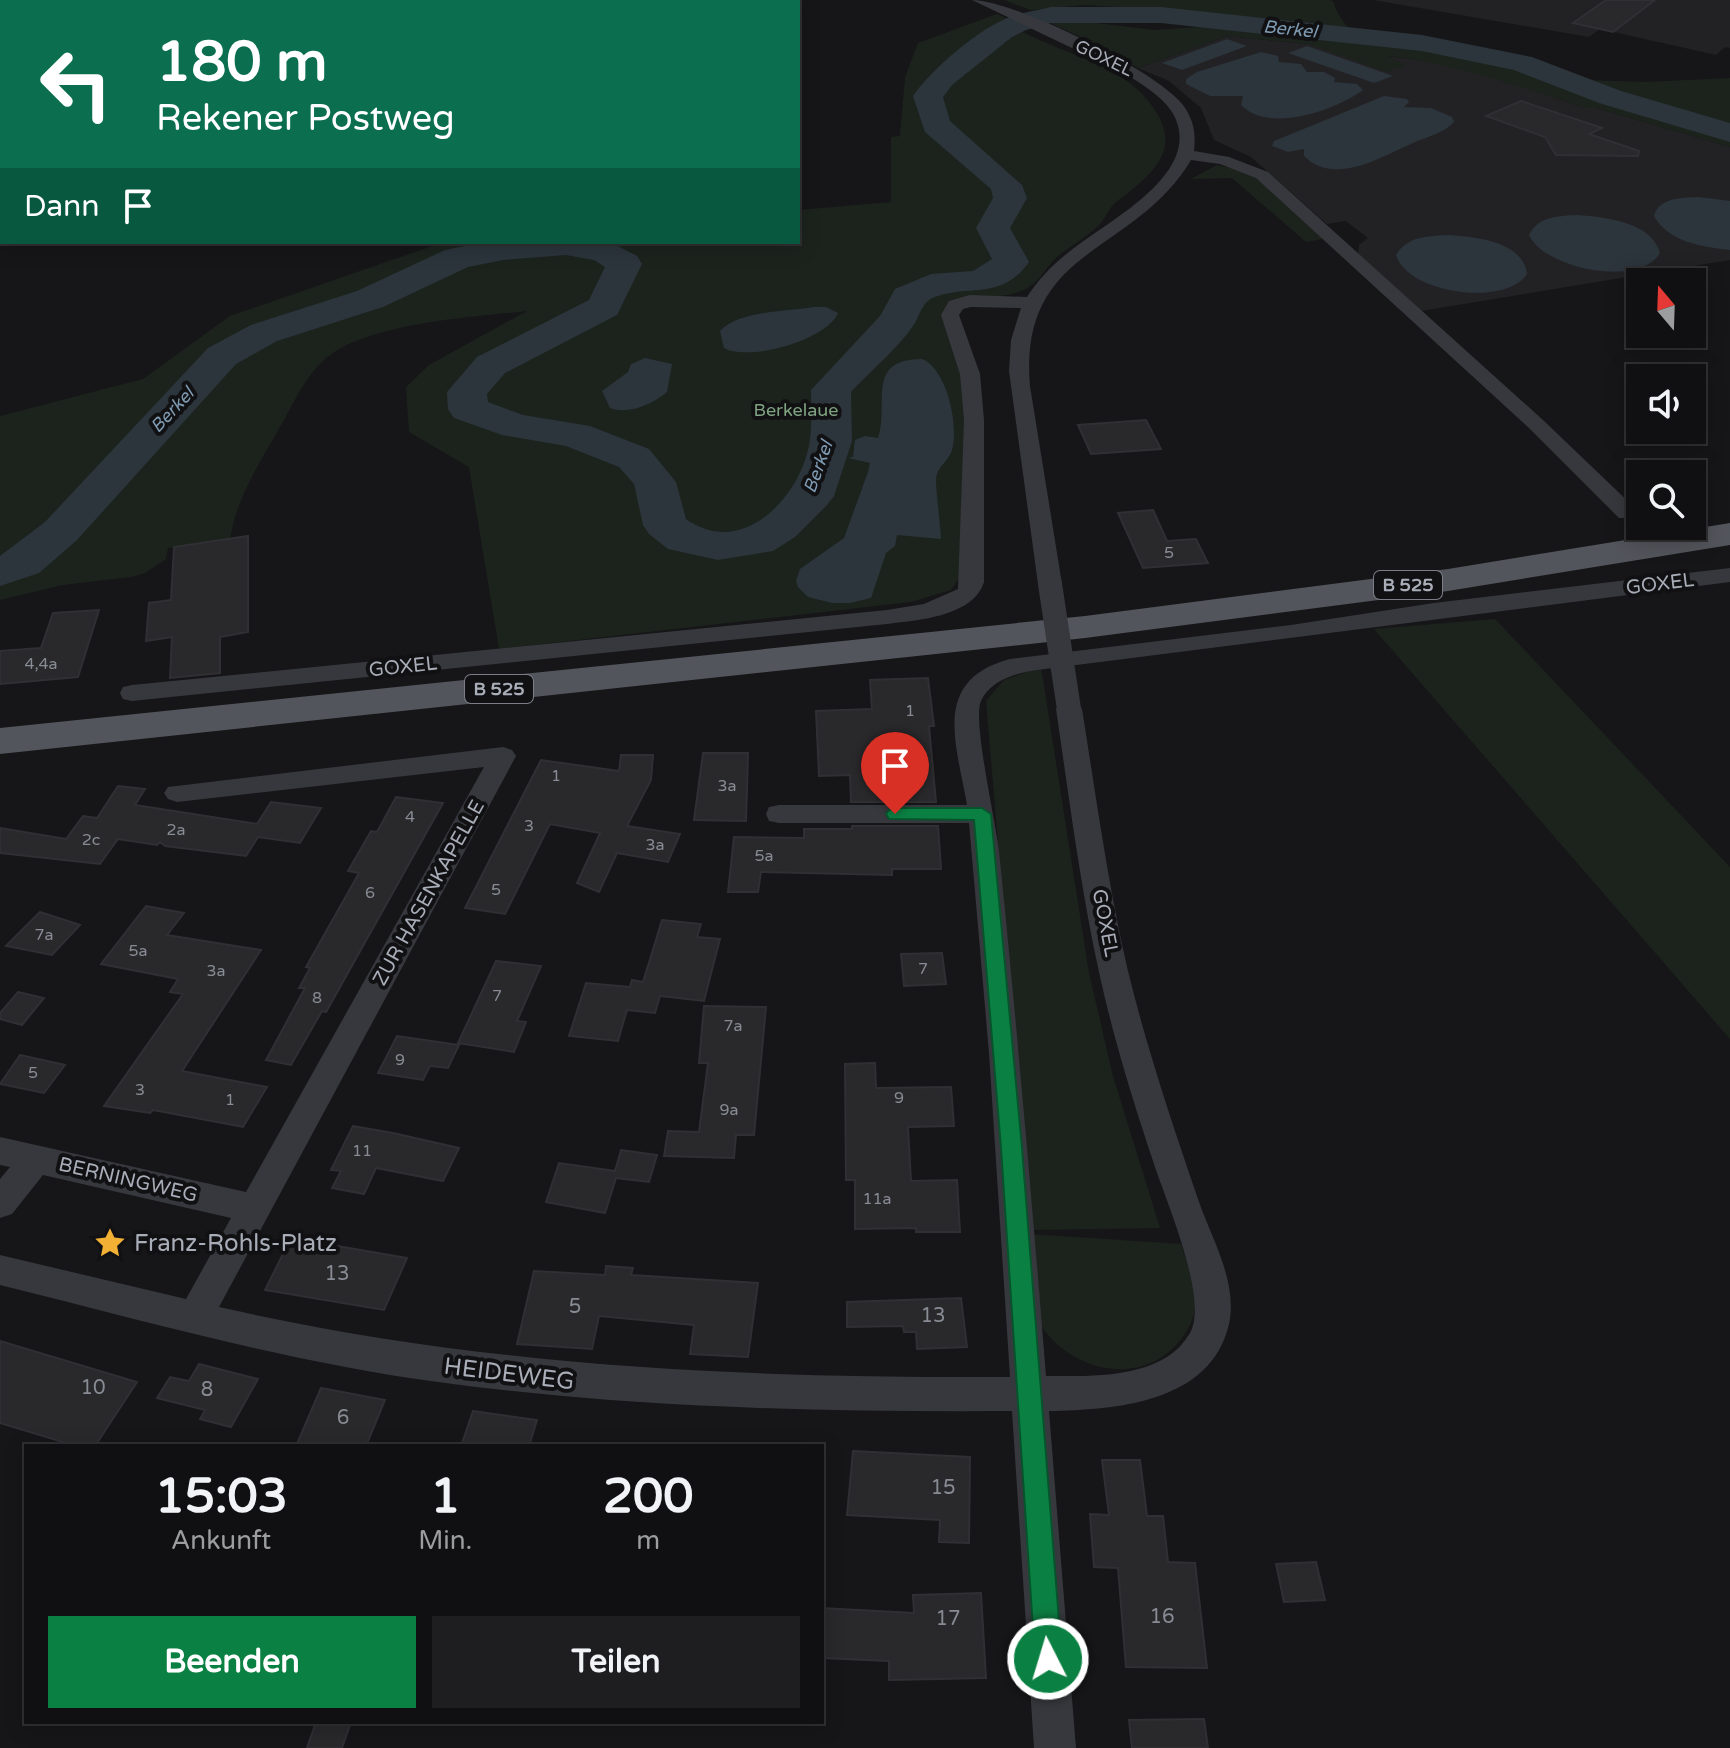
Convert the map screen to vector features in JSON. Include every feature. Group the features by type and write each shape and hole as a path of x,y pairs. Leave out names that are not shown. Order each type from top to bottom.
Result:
{"main road":[{"name":"B 525","path":"0,741 1085,627 1448,580 1730,534"}],"street":[{"name":"GOXEL","path":"979,0 1131,70 1167,97 1185,127 1186,155 1169,184 1060,268 1033,303 1023,326 1020,377 1106,936 1151,1108 1213,1297 1213,1314 1210,1330 1196,1352 1178,1370 1143,1386 1099,1393 1028,1394"},
{"path":"1186,155 1223,160 1262,175 1536,424 1626,512"},
{"name":"GOXEL","path":"132,693 887,617 927,612 951,604 969,592 972,582 974,420 970,374 950,315 956,305 970,301 1033,303"},
{"name":"GOXEL","path":"982,814 966,722 968,700 986,679 1010,667 1291,632 1434,610 1730,575"},
{"name":"ZUR HASENKAPELLE","path":"177,793 503,756 195,1316"},
{"path":"779,814 982,814 1012,1148 1055,1748"},
{"name":"BERNINGWEG","path":"0,1151 256,1209"},
{"path":"0,1204 36,1159"},
{"name":"HEIDEWEG","path":"0,1270 300,1341 435,1365 585,1383 765,1394 1028,1394"}],"shaded area":[{"path":"1373,0 1730,0 1730,48 1725,47 1716,55 1600,29 1589,37"},
{"path":"1227,36 1308,44 1404,65 1385,56 1439,63 1482,73 1585,108 1596,108 1730,147 1730,260 1682,268 1626,268 1626,277 1421,311 1358,254 1359,245 1368,238 1346,221 1327,224 1251,157 1214,140 1201,108 1169,81 1138,68"},
{"path":"1227,39 1247,46 1182,70 1162,63"},
{"path":"1307,46 1393,76 1374,83 1288,53"},
{"path":"1261,52 1278,56 1279,62 1301,64 1307,72 1324,72 1335,78 1334,82 1357,84 1363,90 1320,111 1302,116 1268,118 1253,114 1241,105 1243,96 1210,96 1186,84 1186,79 1197,72"},
{"path":"1384,96 1407,99 1409,102 1404,107 1431,108 1452,117 1454,122 1374,161 1344,169 1316,165 1304,156 1304,149 1288,152 1272,146 1274,141"},
{"path":"1699,197 1730,201 1730,250 1687,242 1668,232 1654,216 1666,202"},
{"path":"1557,217 1601,217 1626,223 1648,234 1660,253 1649,264 1626,268 1626,271 1593,270 1572,265 1538,247 1529,235 1538,224"},
{"path":"1449,235 1472,237 1507,248 1524,263 1527,274 1516,284 1499,290 1458,292 1418,279 1404,268 1396,255 1412,241"},
{"path":"826,307 838,313 831,323 804,340 751,352 724,348 720,331 728,324 751,315"},
{"path":"645,358 672,364 667,392 640,407 625,410 610,408 602,391 628,372 631,364"},
{"path":"922,359 931,365 944,386 954,427 952,450 936,478 941,539 897,535 895,546 886,553 871,598 832,603 808,597 796,581 800,569 844,538 870,463 848,458 853,457 855,440 865,436 878,438 886,375 892,367 904,361"}],"green space":[{"path":"1004,0 1329,0 1333,1 1351,32 1183,11 1084,5 1030,10"},
{"name":"Berkelaue","path":"997,14 1025,26 1021,31 1097,64 1131,84 1158,115 1165,143 1156,166 1147,176 1113,205 1097,227 1054,260 1033,284 1011,294 952,300 944,311 964,381 971,491 964,571 951,590 911,602 499,649 469,467 409,432 406,387 429,365 527,311 449,319 390,330 363,338 322,362 302,387 254,472 237,512 230,540 168,548 166,559 145,573 131,577 63,585 0,600 0,416 143,379 230,316 438,244 800,244 800,210 891,202 891,137 900,136 905,77 918,43"},
{"path":"1061,19 1155,30 1216,26 1449,52 1523,68 1638,112 1730,139 1730,147 1463,71 1388,56 1405,65 1387,72 1308,44 1227,36 1138,68 1122,59 1124,57 1046,21"},
{"path":"1730,78 1730,129 1584,80 1645,82"},
{"path":"1217,165 1250,172 1323,239 1306,242 1232,178 1191,179"},
{"path":"1495,619 1730,867 1730,1039 1374,629"},
{"path":"1041,667 1089,973 1113,1076 1160,1228 1031,1230 986,701 1004,680"},
{"path":"1029,1234 1181,1244 1195,1296 1195,1310 1185,1333 1158,1360 1140,1367 1101,1367 1065,1350 1050,1337 1038,1320 1031,1279"}],"building":[{"path":"1606,0 1655,0 1613,32 1573,23"},
{"path":"1521,101 1602,128 1589,134 1639,151 1638,156 1556,155 1545,137 1486,116"},
{"path":"1146,420 1161,449 1091,454 1078,425"},
{"path":"1153,510 1167,541 1196,539 1208,563 1143,568 1118,513"},
{"path":"248,536 248,632 220,637 220,673 170,678 172,637 146,641 149,603 171,600 174,547"},
{"path":"99,610 78,677 0,684 0,651 41,648 53,613"},
{"path":"928,678 934,726 929,726 936,802 851,802 850,775 819,776 816,711 872,709 870,680"},
{"path":"703,753 748,753 746,821 694,820"},
{"path":"621,755 653,755 651,780 627,826 680,834 668,862 617,853 599,892 577,883 600,833 550,824 505,914 465,908 541,760 619,771"},
{"path":"118,786 145,789 135,805 257,824 271,802 321,808 300,843 258,837 246,856 165,846 160,842 157,845 118,839 100,864 0,853 0,828 66,839 83,816 97,818"},
{"path":"396,797 443,803 326,1012 322,1011 291,1065 266,1060 305,988 299,988 310,968 306,967 359,873 348,871 371,831 377,832"},
{"path":"852,826 938,826 941,869 892,869 892,875 761,872 758,892 728,892 734,837 804,838 804,829 852,829"},
{"path":"146,906 184,913 167,935 261,950 182,1071 267,1087 243,1127 153,1110 150,1113 104,1106 183,994 170,992 178,979 101,964"},
{"path":"40,912 80,925 52,955 6,946"},
{"path":"662,920 701,924 697,937 720,939 704,1001 660,996 655,1013 627,1010 618,1041 569,1036 586,983 630,987 632,980 643,982"},
{"path":"942,953 946,984 904,986 901,954"},
{"path":"496,961 541,966 517,1021 526,1022 514,1052 458,1043"},
{"path":"18,992 44,998 22,1025 0,1019 0,1013"},
{"path":"704,1006 766,1007 754,1135 736,1135 734,1158 664,1156 668,1131 699,1132 708,1063 699,1063"},
{"path":"397,1036 459,1045 448,1068 430,1066 423,1080 378,1073"},
{"path":"20,1055 65,1065 44,1093 0,1084"},
{"path":"875,1063 876,1088 951,1087 954,1126 908,1127 911,1181 957,1180 960,1232 916,1232 916,1228 855,1229 855,1180 846,1180 845,1064"},
{"path":"353,1126 459,1148 443,1181 376,1168 364,1194 332,1188 341,1171 331,1170"},
{"path":"621,1150 657,1155 649,1182 616,1178 605,1213 546,1202 559,1163 615,1171"},
{"path":"291,1238 407,1258 384,1310 265,1290"},
{"path":"606,1266 633,1268 631,1275 758,1283 748,1357 690,1354 694,1325 599,1316 592,1349 517,1344 534,1271 605,1275"},
{"path":"961,1298 967,1347 917,1349 916,1332 904,1332 903,1326 847,1327 847,1302"},
{"path":"0,1341 137,1382 96,1444 69,1444 0,1423"},
{"path":"199,1364 258,1379 231,1427 200,1419 205,1410 157,1398 170,1377 189,1381"},
{"path":"321,1388 385,1400 367,1444 297,1444"},
{"path":"473,1411 537,1420 530,1444 462,1444"},
{"path":"853,1451 970,1457 969,1543 939,1542 940,1520 847,1515"},
{"path":"1102,1460 1140,1460 1147,1516 1163,1516 1168,1562 1195,1563 1207,1668 1126,1667 1118,1568 1094,1567 1090,1514 1109,1515"},
{"path":"1316,1562 1325,1600 1284,1602 1276,1564"},
{"path":"981,1593 986,1678 889,1680 889,1661 824,1658 824,1608 914,1613 913,1595"},
{"path":"1204,1719 1208,1748 1132,1748 1129,1720"},
{"path":"315,1724 350,1724 342,1748 307,1748"}],"waterway":[{"name":"Berkel","path":"0,572 23,563 61,531 222,356 264,333 370,299 458,258 503,249 566,245 604,251 624,264 604,307 491,365 467,392 468,409 516,426 575,435 634,458 655,482 665,525 684,539 718,546 757,541 779,528 812,496 831,441 831,390 897,321 908,297 931,285 982,281 1011,262 993,228 1010,198 1006,185 936,125 928,96 942,79 1002,31 1051,15 1161,15 1422,43 1522,63 1610,97 1730,133"}],"place":[{"name":"Franz-Rohls-Platz","path":"110,1243"}],"route":[{"path":"895,814 982,814 1012,1148 1048,1659"}]}
